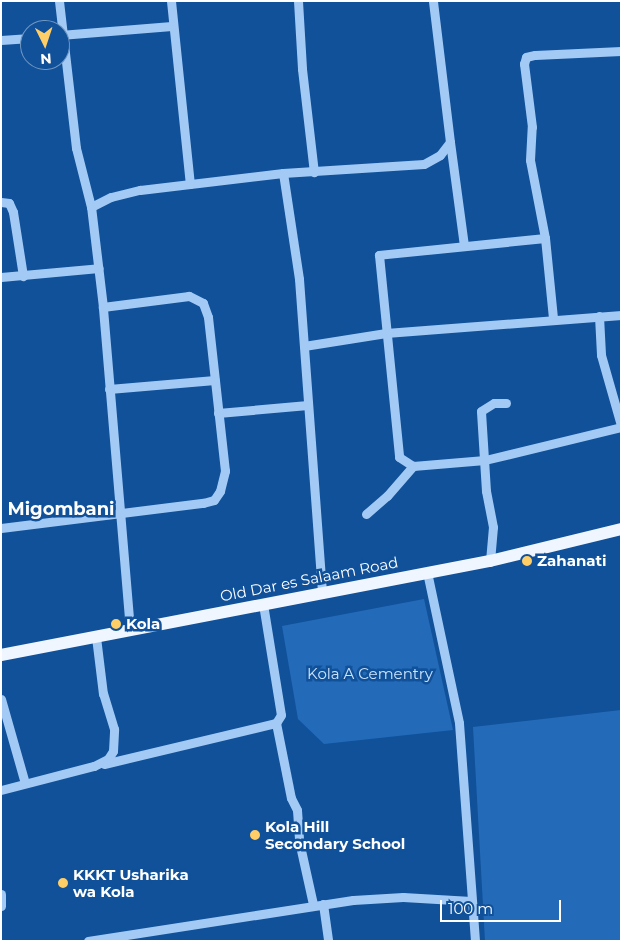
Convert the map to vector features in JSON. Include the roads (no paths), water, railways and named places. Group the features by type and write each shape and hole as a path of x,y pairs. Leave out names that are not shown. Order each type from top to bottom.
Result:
{"main road":[{"name":"Old Dar es Salaam Road","path":"1,654 490,561 621,529"}],"street":[{"path":"60,1 61,20"},
{"path":"171,1 172,26 190,184"},
{"path":"298,1 302,70 314,172"},
{"path":"433,1 464,245"},
{"path":"70,34 172,26"},
{"path":"1,40 20,39"},
{"path":"552,318 545,238 530,160 532,128 525,80 526,57 621,51"},
{"path":"66,70 76,148 91,207 104,307 109,389 130,630"},
{"path":"91,207 111,197 140,190 284,174 424,164 440,155 450,142"},
{"path":"284,174 304,346 322,593"},
{"path":"1,202 9,203 13,212 23,276"},
{"path":"545,238 379,255 399,457 413,466 485,460 621,426 602,355 599,316"},
{"path":"1,277 99,268"},
{"path":"1,528 120,516 214,500 225,471 208,317 203,303 188,296 104,307"},
{"path":"304,346 386,333 552,318 621,315"},
{"path":"109,389 215,380"},
{"path":"490,561 493,527 486,491 481,411 494,403 506,403"},
{"path":"218,413 308,405"},
{"path":"366,514 388,496 413,466"},
{"path":"427,572 459,723 475,941"},
{"path":"263,604 281,715 276,723 291,798 297,810 299,841 313,904"},
{"path":"96,637 103,694 114,729 112,751 101,764"},
{"path":"1,699 25,783"},
{"path":"1,790 101,764 276,723"},
{"path":"1,894 1,906"},
{"path":"88,941 138,937 313,904 389,897 472,900"},
{"path":"323,904 328,941"}],"place":[{"name":"Zahanati","path":"527,561"},
{"name":"Kola","path":"116,624"},
{"name":"Kola Hill Secondary School","path":"255,835"},
{"name":"KKKT Usharika wa Kola","path":"63,883"}],"district":[{"name":"Migombani","path":"61,509"}],"park label":[{"name":"Kola A Cementry","path":"370,674"}]}
